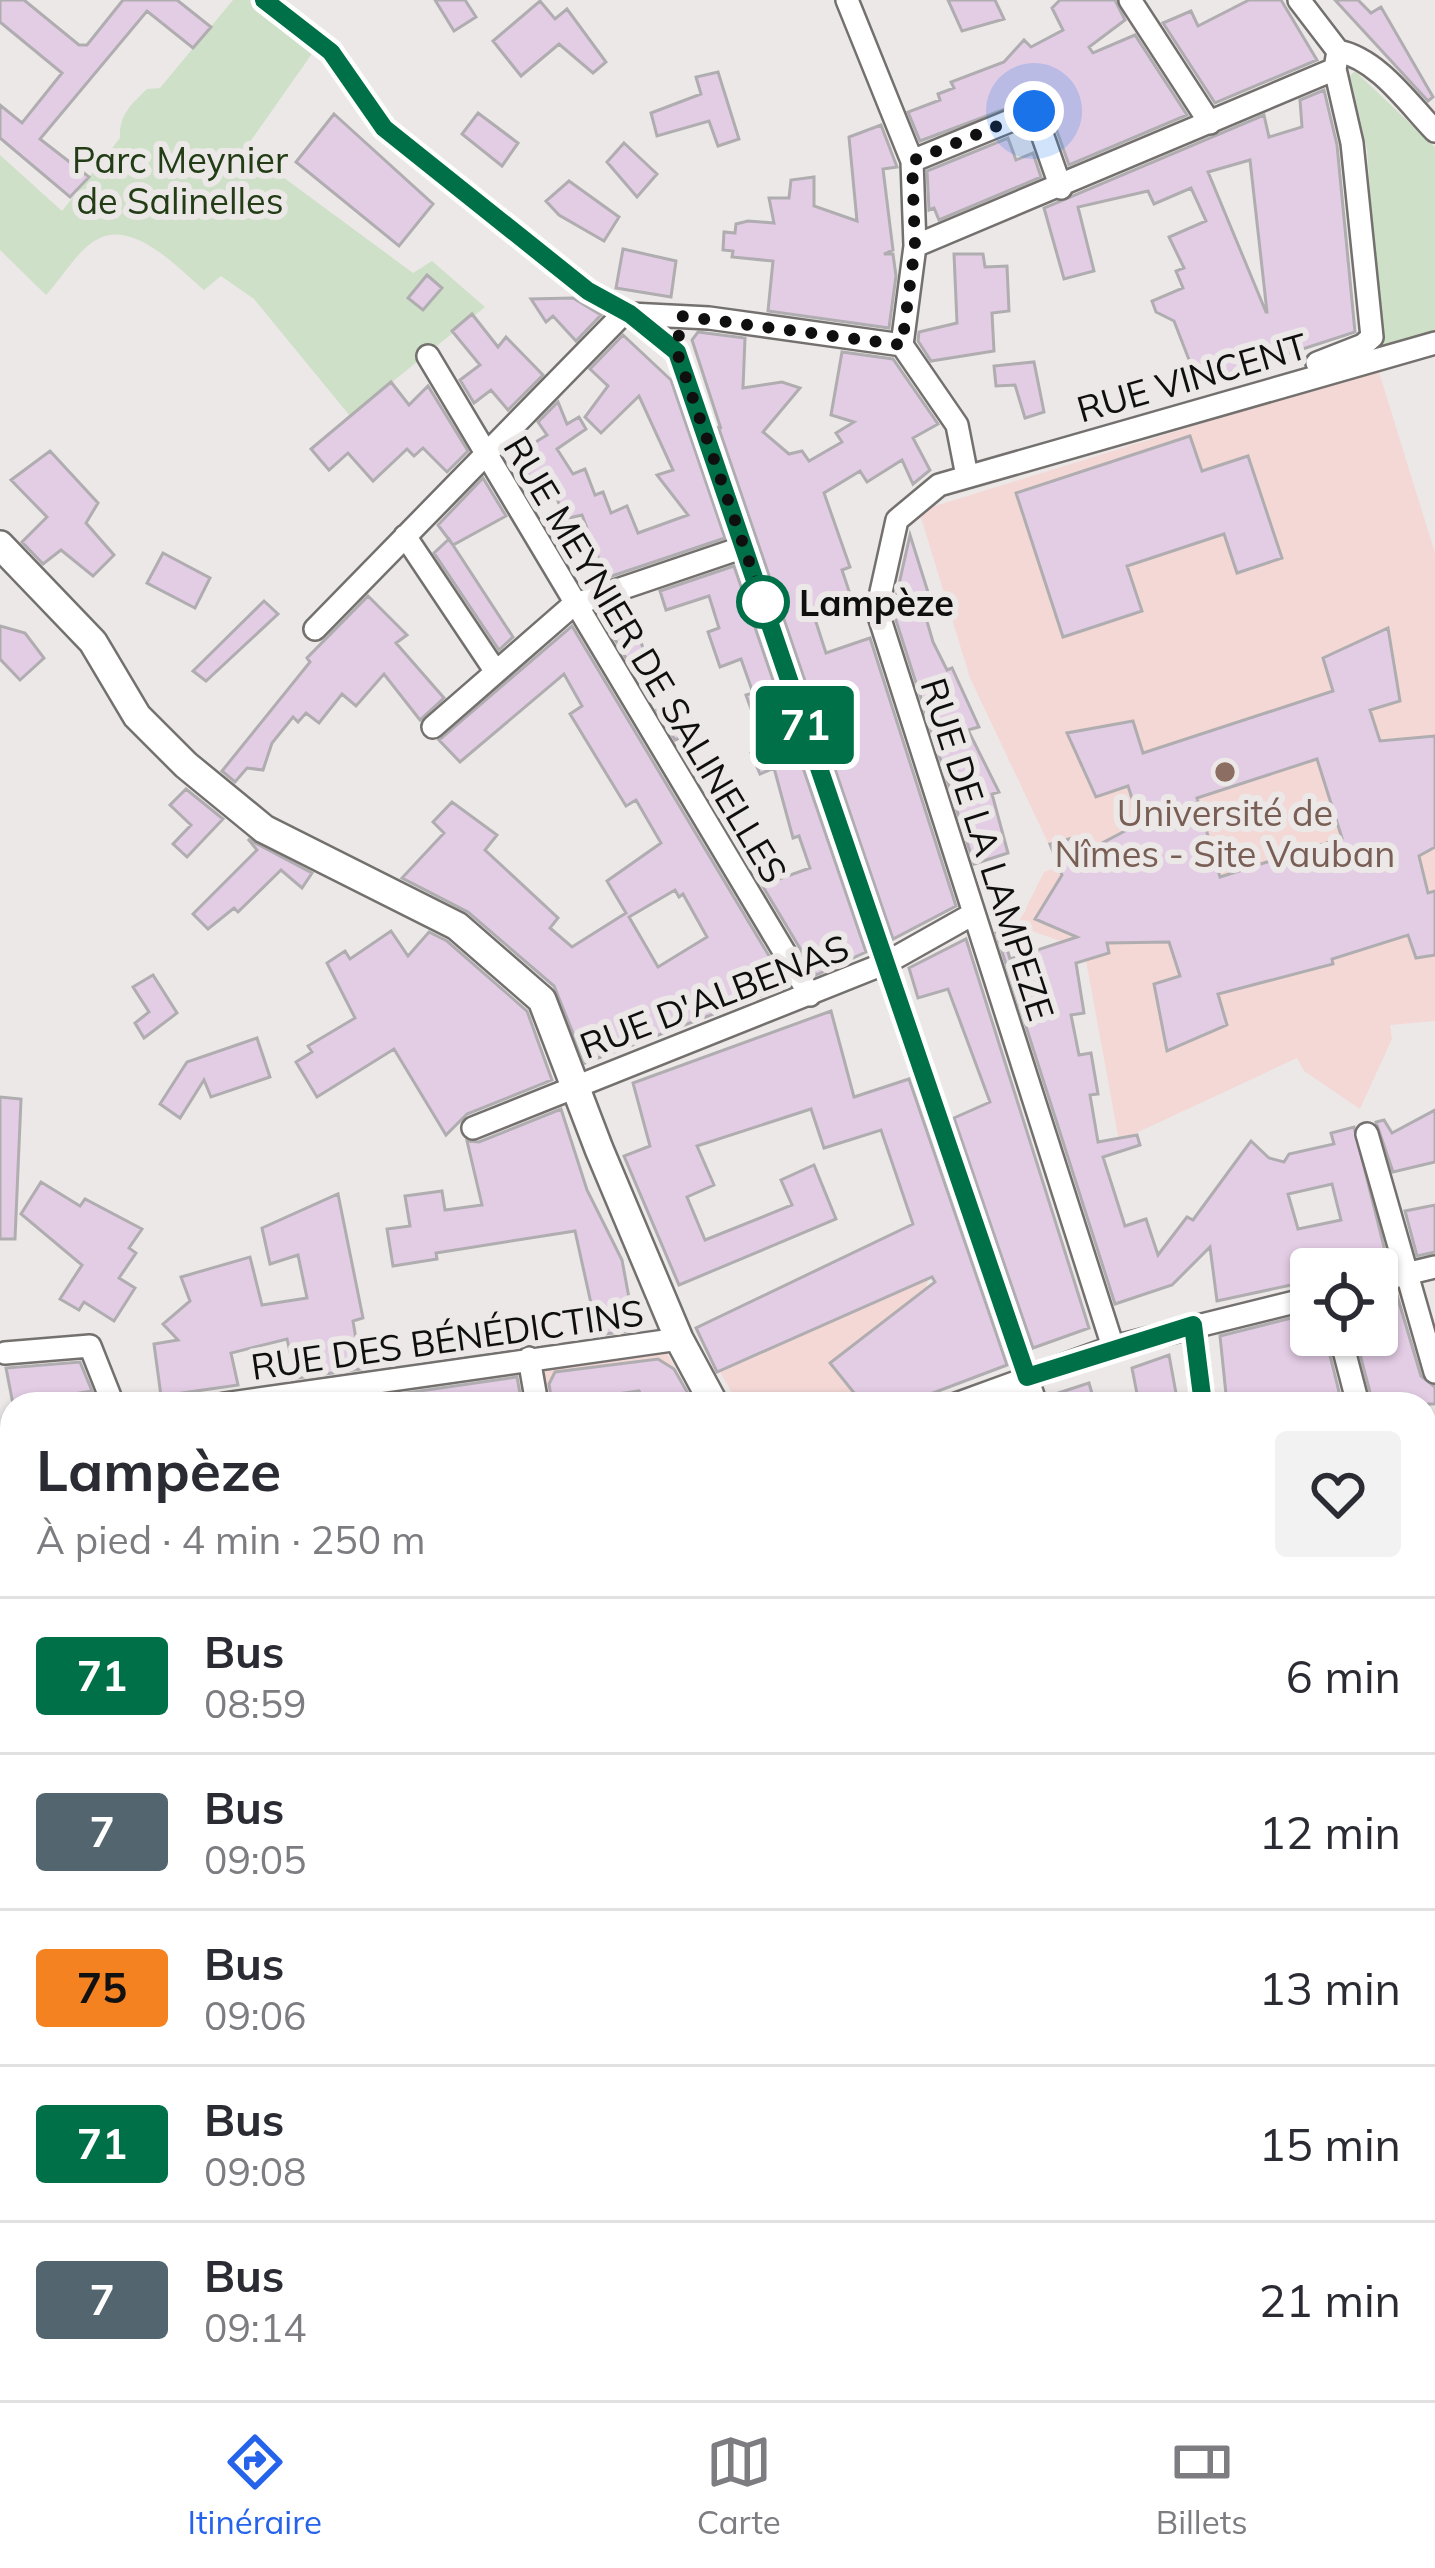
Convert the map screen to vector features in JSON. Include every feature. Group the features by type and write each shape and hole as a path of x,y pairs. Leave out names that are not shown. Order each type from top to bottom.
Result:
{"street":[{"path":"264,0 331,52 384,128 588,291 627,313 677,352"},
{"path":"847,0 912,161 915,246 902,345 957,425 967,476"},
{"path":"1130,0 1210,123"},
{"path":"1153,423 1364,345 1372,337 1352,143 1337,60 1299,0"},
{"path":"915,246 1210,123 1355,54 1435,131"},
{"path":"912,161 1034,111 1061,188"},
{"path":"315,629 627,313 902,345"},
{"path":"681,316 677,352 1032,1392"},
{"name":"RUE VINCENT","path":"967,476 1435,343"},
{"name":"RUE MEYNIER DE SALINELLES","path":"428,356 810,995"},
{"name":"RUE DE LA LAMPEZE","path":"967,476 939,485 897,520 878,610 1113,1347"},
{"path":"406,536 496,672"},
{"path":"0,545 93,642 136,716 186,765 263,829 458,926 542,1000 679,1339 707,1392"},
{"path":"433,727 573,605 745,547"},
{"name":"RUE D'ALBENAS","path":"473,1129 886,963 973,914"},
{"path":"1367,1134 1435,1372"},
{"path":"1398,1276 1435,1267"},
{"path":"988,1392 1113,1347 1290,1303"},
{"path":"1193,1325 1201,1392"},
{"name":"RUE DES BÉNÉDICTINS","path":"304,1392 679,1339"},
{"path":"5,1354 90,1346 108,1392"},
{"path":"1345,1356 1355,1392"},
{"path":"529,1358 535,1392"}],"shaded area":[{"name":"Université de Nîmes - Site Vauban","path":"1378,369 1435,553 1435,1021 1390,1025 1392,1039 1360,1109 1304,1071 1297,1058 1119,1141 1083,944 1072,945 1017,926 1044,872 1059,866 970,678 919,511"},
{"path":"903,1229 929,1278 926,1286 934,1289 907,1392 731,1392 696,1328 774,1290 776,1295 791,1289 789,1283 855,1252 857,1257"},
{"path":"663,1346 683,1383 665,1392 538,1392 533,1364"}],"green space":[{"name":"Parc Meynier de Salinelles","path":"233,0 253,0 316,48 245,149 413,273 432,261 485,307 350,416 254,299 221,276 204,290 141,241 112,235 84,249 46,295 0,250 0,155 62,211 120,138 131,105 147,89 160,88"},
{"path":"1355,71 1435,147 1435,337 1381,348 1367,149 1350,76"}],"building":[{"path":"0,0 24,0 79,45 87,45 123,0 177,0 211,27 193,48 147,11 40,139 89,177 70,197 0,138 0,105 22,123 62,73 0,22"},
{"path":"435,0 465,0 476,17 454,31"},
{"path":"948,0 995,0 1004,19 962,31"},
{"path":"1060,0 1115,0 1125,20 1089,47 1093,53 1135,35 1187,115 1069,165 1048,106 1037,97 920,141 908,112 940,100 938,94 954,88 951,82 1004,62 1024,40 1031,47 1063,30 1052,8"},
{"path":"1249,0 1281,0 1317,60 1215,103 1163,23 1191,11 1198,26"},
{"path":"1335,0 1358,0 1371,13 1381,7 1433,97 1428,101"},
{"path":"540,1 555,19 567,9 606,62 593,73 559,44 521,76 493,41"},
{"path":"718,72 739,139 718,146 709,121 657,136 651,113 701,94 696,77"},
{"path":"1324,90 1337,145 1355,332 1198,383 1174,321 1156,312 1152,301 1183,288 1176,271 1184,268 1169,237 1206,221 1191,188 1154,204 1148,191 1078,207 1094,271 1064,279 1044,208 1264,115 1269,137 1302,127 1300,100","holes":["1250,160 1267,312 1208,172"]},
{"path":"478,113 518,143 502,166 462,134"},
{"path":"334,114 433,204 399,246 296,162"},
{"path":"881,125 897,167 883,169 893,250 884,254 893,254 896,276 889,328 768,311 773,261 732,257 733,251 723,250 724,232 735,233 736,224 748,221 774,223 769,198 789,198 791,180 814,177 814,206 857,221 849,137"},
{"path":"1008,138 1016,160 1033,153 1041,177 939,220 934,208 929,210 927,171"},
{"path":"624,143 657,174 637,197 607,162"},
{"path":"569,181 619,217 604,241 559,215 546,201"},
{"path":"623,249 676,261 671,297 616,288"},
{"path":"954,254 983,254 985,267 1007,266 1009,311 992,313 994,351 931,361 918,341 919,332 957,323"},
{"path":"427,275 442,288 423,310 408,298"},
{"path":"573,298 601,315 576,341 553,316 546,322 531,299"},
{"path":"472,314 498,347 506,337 543,375 508,410 491,390 474,403 460,380 480,365 452,331"},
{"path":"698,332 745,338 743,388 782,382 800,388 763,432 789,454 802,451 809,461 842,442 836,433 854,422 831,415 842,352 893,359 938,424 913,438 930,470 913,484 902,460 867,482 860,471 824,493 850,567 842,570 853,603 814,616 826,653 870,638 956,906 893,939 718,426 721,429 692,340"},
{"path":"623,335 671,380 725,538 606,578 582,515 565,519 546,471 531,479 516,454 547,435 538,422 558,402 567,424 579,417 586,429 557,449 573,474 585,469 595,495 603,492 611,513 627,506 638,533 688,515 657,475 673,470 639,396 601,433 585,417 608,386 590,369"},
{"path":"1034,362 1044,412 1025,418 1015,385 996,386 994,366"},
{"path":"391,382 409,405 428,386 468,451 447,472 423,448 414,456 407,449 373,481 348,453 329,470 311,449"},
{"path":"1190,436 1202,471 1248,456 1282,558 1237,573 1224,534 1127,566 1142,611 1063,637 1016,493"},
{"path":"50,451 98,503 86,523 114,555 93,576 61,550 43,564 22,542 47,517 11,480"},
{"path":"483,478 506,516 453,545 438,525"},
{"path":"910,535 933,608 924,611 933,642 947,670 952,668 979,727 968,730 999,792 992,794 1008,853 974,864 893,611"},
{"path":"449,539 513,637 499,650 434,553"},
{"path":"163,553 210,578 195,608 147,583"},
{"path":"734,566 866,952 816,975 762,885 810,868 799,836 793,838 774,768 760,774 751,753 765,748 746,695 753,693 741,659 720,667 708,632 719,628 709,596 666,610 660,591"},
{"path":"368,596 407,635 396,643 444,698 420,720 384,674 356,706 342,694 319,723 306,713 298,722 293,717 272,743 263,770 247,768 235,782 222,771 310,662 307,658"},
{"path":"264,601 278,614 206,681 193,671"},
{"path":"626,603 645,653 627,660 599,612"},
{"path":"0,626 25,633 44,658 20,680 0,659"},
{"path":"572,626 787,986 585,1063 554,986 468,912 402,878 444,833 433,822 452,802 497,835 485,850 558,918 550,928 572,947 626,913 607,881 661,843 636,800 626,806 570,714 582,706 564,674 460,762 439,740","holes":["675,890 679,897 683,894 707,937 658,967 629,917"]},
{"path":"1388,628 1400,701 1370,710 1380,741 1435,736 1435,847 1419,856 1428,893 1435,891 1435,955 1416,958 1408,935 1332,959 1333,964 1218,994 1227,1025 1167,1051 1154,984 1180,976 1169,942 1107,943 1109,953 1076,963 1084,1013 1071,1015 1079,1055 1091,1053 1098,1094 1090,1095 1098,1142 1137,1135 1140,1145 1103,1157 1125,1226 1146,1219 1158,1255 1187,1217 1193,1220 1251,1141 1269,1158 1284,1162 1289,1154 1334,1144 1331,1133 1354,1127 1384,1248 1290,1248 1290,1285 1217,1301 1210,1247 1172,1285 1115,1304 996,933 1002,931 1010,959 1077,937 1035,919 1062,875 1050,844 1076,837 1081,854 1140,823 1128,786 1096,797 1067,733 1133,721 1143,753 1333,691 1323,658","holes":["1317,759 1342,838 1220,877 1197,798","1332,1184 1341,1220 1298,1229 1288,1194"]},
{"path":"684,700 696,731 675,740 657,710"},
{"path":"186,789 223,819 187,857 173,844 191,825 170,805"},
{"path":"248,839 312,873 302,888 281,870 238,912 234,908 208,929 193,914 257,850"},
{"path":"391,931 408,956 429,932 447,941 527,1011 552,1080 467,1114 446,1135 394,1049 317,1097 296,1062 312,1052 308,1046 355,1018 327,963 345,951 350,959"},
{"path":"966,939 1089,1328 1033,1348 954,1118 990,1102 948,989 918,998 909,968"},
{"path":"153,975 177,1013 144,1038 135,1023 149,1012 133,987"},
{"path":"831,1011 854,1097 909,1079 1007,1365 936,1392 853,1392 830,1363 935,1282 932,1277 717,1372 696,1328 913,1224 881,1130 824,1148 811,1109 697,1146 714,1185 687,1197 705,1240 792,1205 781,1180 814,1165 836,1219 679,1285 624,1156 650,1146 633,1083"},
{"path":"257,1038 270,1077 211,1097 204,1080 180,1118 160,1104 187,1062"},
{"path":"0,1097 21,1099 15,1239 0,1239"},
{"path":"561,1109 587,1190 622,1260 635,1330 598,1335 575,1231 436,1253 437,1259 393,1266 387,1229 410,1226 405,1196 442,1191 445,1210 482,1205 467,1141 479,1142"},
{"path":"1435,1110 1435,1162 1393,1172 1376,1122 1384,1120 1392,1133"},
{"path":"41,1182 80,1206 85,1199 142,1229 129,1248 136,1253 119,1278 135,1288 114,1321 84,1302 79,1310 60,1299 82,1265 21,1214"},
{"path":"338,1194 363,1318 353,1321 361,1369 296,1378 287,1339 231,1353 238,1385 160,1392 154,1344 178,1340 163,1324 190,1301 181,1277 250,1257 262,1305 307,1298 298,1255 270,1264 262,1228"},
{"path":"1435,1205 1435,1252 1417,1256 1405,1211"},
{"path":"1398,1299 1421,1376 1435,1392 1370,1392 1360,1356 1398,1356"},
{"path":"1290,1318 1290,1356 1330,1356 1339,1392 1226,1392 1220,1336"},
{"path":"1169,1355 1176,1392 1137,1392 1132,1368"},
{"path":"658,1359 674,1369 687,1392 550,1392 555,1372"},
{"path":"80,1362 92,1391 11,1392 6,1368"},
{"path":"517,1377 520,1392 413,1392"},
{"path":"1089,1383 1092,1392 1061,1392"}],"bus line":[{"name":"71","path":"264,0 331,52 384,128 588,291 630,314 677,352 1027,1377 1193,1325 1201,1392"}],"place":[{"name":"Lampèze","path":"763,602"},
{"name":"Université de Nîmes - Site Vauban","path":"1225,772"}],"route":[{"path":"763,602 677,352 681,316 902,345 915,246 912,161 1034,111"}]}
